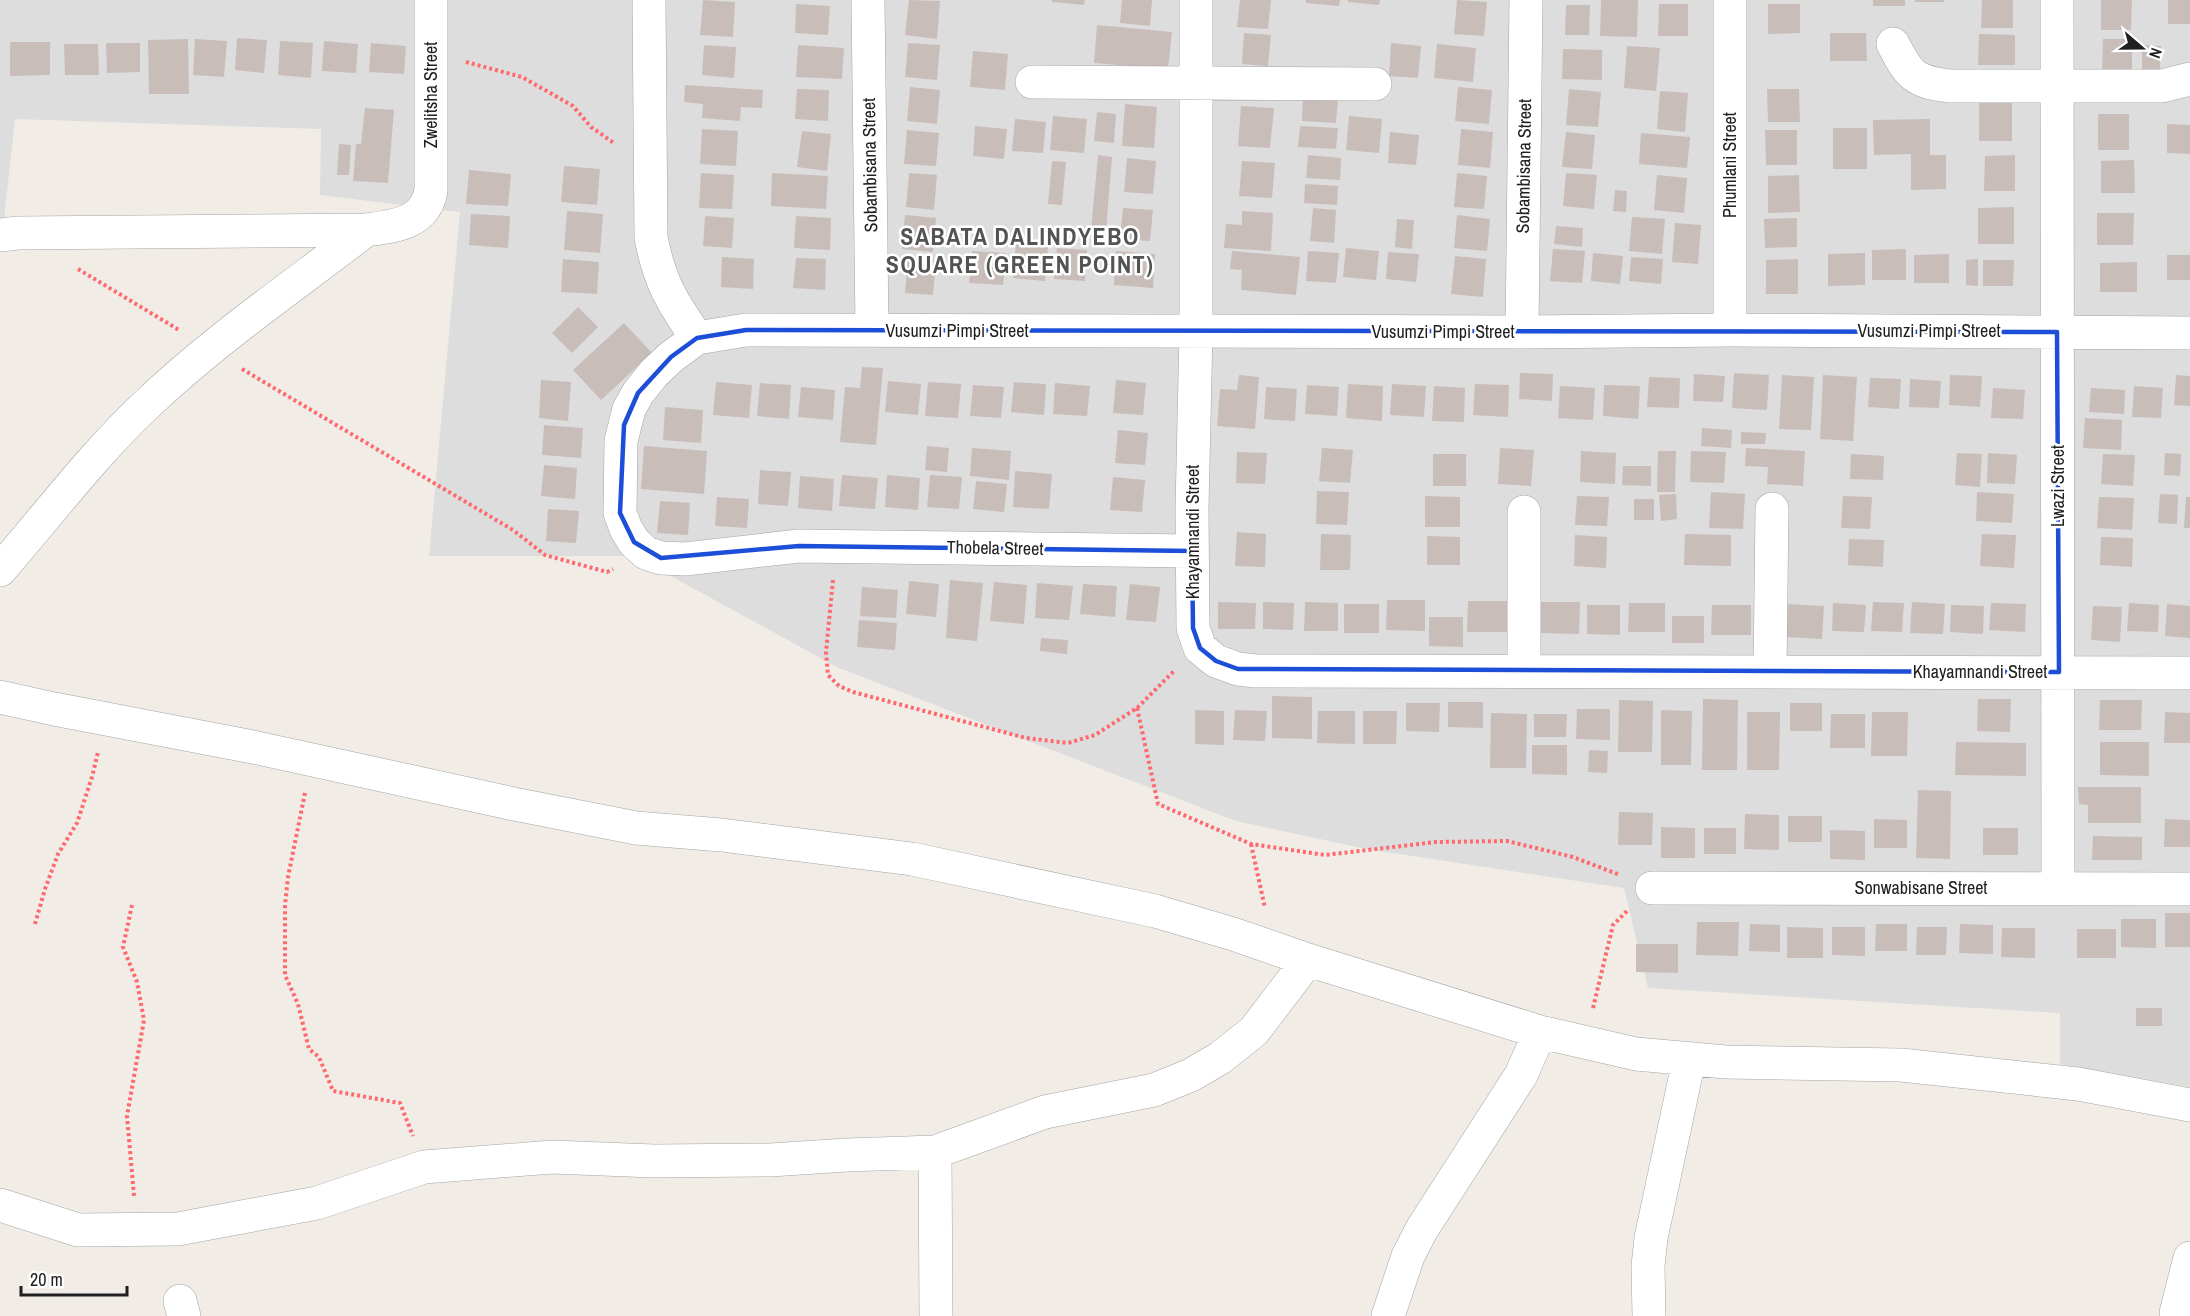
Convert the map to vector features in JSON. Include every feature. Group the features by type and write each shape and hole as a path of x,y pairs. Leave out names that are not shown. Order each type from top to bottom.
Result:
{"street":[{"name":"Zwelitsha Street","path":"366,230 409,221 419,214 429,202 431,190 431,0"},
{"path":"649,0 651,237 656,264 664,286 673,304 697,338"},
{"name":"Sobambisana Street","path":"868,0 872,330"},
{"name":"Khayamnandi Street","path":"1196,0 1193,628 1200,648 1216,661 1238,669 1256,671 2190,673"},
{"name":"Sobambisana Street","path":"1522,332 1526,0"},
{"name":"Phumlani Street","path":"1730,0 1730,330"},
{"name":"Lwazi Street","path":"2057,0 2058,888"},
{"path":"1893,44 1906,69 1920,80 1934,85 2162,87 2190,79"},
{"path":"1032,82 1375,84"},
{"path":"0,235 366,230"},
{"path":"0,570 144,406 210,349 366,230"},
{"name":"Vusumzi Pimpi Street","path":"646,553 634,542 626,529 621,513 621,441 629,409 638,393 654,374 671,357 697,338 746,330 1522,332 1730,330 2190,333"},
{"path":"1770,672 1772,509"},
{"path":"1524,512 1524,671"},
{"name":"Thobela Street","path":"646,553 661,558 685,559 799,546 1192,551"},
{"path":"0,697 636,828 721,835 912,859 1155,911 1233,933 1308,960 1540,1032 1636,1054 1689,1060 1901,1065 2078,1084 2190,1105"},
{"name":"Sonwabisane Street","path":"1652,888 2190,889"},
{"path":"0,1205 78,1230 178,1229 316,1203 424,1167 552,1158 654,1161 770,1160 935,1152 1044,1112 1154,1090 1191,1075 1220,1058 1254,1031 1308,960"},
{"path":"1388,1316 1408,1256 1422,1229 1521,1075 1540,1032"},
{"path":"1649,1316 1648,1266 1651,1238 1689,1060"},
{"path":"935,1152 936,1316"},
{"path":"2176,1313 2190,1258"}],"path":[{"path":"431,52 522,77 573,106 591,126 619,147 650,157"},
{"path":"69,263 513,530 545,555 607,572 646,553"},
{"path":"836,546 826,652 828,675 839,686 871,697 1026,738 1068,743 1095,735 1137,708 1164,679 1200,648"},
{"path":"1137,708 1158,804 1251,844 1325,855 1436,842 1507,841 1573,857 1652,888 1613,925 1584,1043"},
{"path":"35,924 55,862 77,823 92,777 103,719"},
{"path":"311,760 288,877 285,906 285,975 298,1004 309,1049 319,1057 333,1091 400,1103 424,1167"},
{"path":"1251,844 1275,949"},
{"path":"132,905 123,947 137,982 144,1020 127,1116 134,1191 133,1230"}],"highlighted area":[{"path":"746,330 2057,332 2059,672 1238,669 1216,661 1200,648 1193,628 1192,551 799,546 661,558 634,542 620,513 624,425 638,393 671,357 697,338"}],"shaded area":[{"path":"0,0 2190,0 2190,1087 2060,1064 2060,1013 1648,988 1624,888 1366,849 1236,821 839,668 634,556 429,556 460,212 320,195 321,129 15,119 4,219 0,221"}],"building":[{"path":"703,0 735,2 733,37 700,35"},
{"path":"909,0 940,1 937,39 905,35"},
{"path":"1052,0 1085,0 1084,5 1052,2"},
{"path":"1122,0 1152,0 1150,26 1120,23"},
{"path":"1240,0 1271,0 1268,29 1237,27"},
{"path":"1306,0 1340,0 1339,6 1306,3"},
{"path":"1348,0 1380,0 1379,5 1348,2"},
{"path":"1457,0 1487,2 1484,36 1454,34"},
{"path":"1601,0 1638,0 1637,37 1600,36"},
{"path":"1873,0 1905,0 1905,6 1873,6"},
{"path":"1915,0 1944,0 1944,2 1915,2"},
{"path":"1982,0 2013,0 2013,28 1981,28"},
{"path":"2101,0 2132,0 2131,30 2101,30"},
{"path":"2168,0 2190,0 2190,24 2168,24"},
{"path":"796,4 830,6 828,35 795,33"},
{"path":"1659,4 1688,4 1688,36 1658,36"},
{"path":"1768,4 1800,4 1800,33 1768,34"},
{"path":"1566,5 1590,5 1589,35 1565,35"},
{"path":"1097,25 1172,32 1168,69 1094,63"},
{"path":"1244,33 1271,35 1268,66 1242,64"},
{"path":"1830,33 1866,33 1867,61 1830,61"},
{"path":"1979,34 2015,35 2015,65 1978,65"},
{"path":"237,38 267,40 264,73 235,70"},
{"path":"188,39 189,94 149,94 148,40"},
{"path":"195,39 227,41 224,77 193,75"},
{"path":"2103,39 2132,39 2132,70 2102,70"},
{"path":"280,41 313,43 311,78 278,75"},
{"path":"324,41 358,44 356,73 322,71"},
{"path":"10,42 50,42 50,75 10,76"},
{"path":"106,43 140,43 140,72 107,73"},
{"path":"371,43 406,46 404,74 369,72"},
{"path":"908,43 940,45 937,80 905,77"},
{"path":"1391,43 1421,46 1418,78 1389,76"},
{"path":"64,44 98,44 99,75 65,75"},
{"path":"1437,44 1476,48 1473,82 1434,78"},
{"path":"704,45 736,47 734,78 702,75"},
{"path":"798,45 844,48 842,79 796,77"},
{"path":"2142,45 2161,46 2160,69 2142,69"},
{"path":"1627,46 1660,48 1656,91 1624,88"},
{"path":"1563,49 1602,50 1602,80 1562,79"},
{"path":"973,51 1008,54 1005,90 970,87"},
{"path":"685,85 763,90 762,108 741,107 740,121 702,118 703,104 684,102"},
{"path":"910,87 940,90 937,124 907,121"},
{"path":"1458,87 1492,90 1489,124 1455,121"},
{"path":"797,89 829,90 828,121 795,119"},
{"path":"1569,89 1601,92 1598,127 1566,125"},
{"path":"1767,89 1799,89 1800,122 1768,122"},
{"path":"1660,91 1688,93 1685,132 1657,129"},
{"path":"1303,96 1338,99 1336,123 1302,121"},
{"path":"1979,103 2012,103 2012,141 1979,141"},
{"path":"1125,104 1157,107 1154,148 1122,146"},
{"path":"1241,106 1274,108 1270,148 1238,146"},
{"path":"365,108 394,110 388,183 353,181 356,144 361,144"},
{"path":"1097,112 1116,114 1114,143 1094,141"},
{"path":"2098,114 2129,114 2129,150 2098,150"},
{"path":"1053,116 1087,119 1084,153 1050,150"},
{"path":"1349,116 1382,119 1379,153 1346,150"},
{"path":"1015,119 1046,122 1043,153 1012,151"},
{"path":"1930,119 1930,155 1946,155 1946,189 1911,190 1911,154 1874,155 1873,120"},
{"path":"2167,124 2190,125 2190,154 2167,153"},
{"path":"975,126 1007,129 1004,159 973,156"},
{"path":"1300,126 1338,128 1336,149 1298,147"},
{"path":"1833,128 1867,128 1867,169 1833,169"},
{"path":"702,129 738,131 736,166 700,164"},
{"path":"1461,129 1493,132 1490,168 1458,165"},
{"path":"907,130 939,133 936,166 904,164"},
{"path":"1765,130 1797,130 1797,165 1766,165"},
{"path":"802,131 831,134 827,171 797,167"},
{"path":"1390,132 1419,135 1416,165 1388,163"},
{"path":"1566,132 1595,135 1592,169 1562,167"},
{"path":"1641,133 1690,137 1687,168 1639,164"},
{"path":"339,144 351,145 349,175 337,175"},
{"path":"1098,155 1112,157 1106,231 1091,230"},
{"path":"1308,155 1341,158 1340,180 1306,178"},
{"path":"2015,155 2015,191 1984,191 1985,156"},
{"path":"1127,158 1156,161 1153,194 1124,192"},
{"path":"2134,160 2135,193 2101,193 2101,161"},
{"path":"1052,161 1066,162 1062,205 1048,204"},
{"path":"1242,161 1275,163 1272,198 1239,196"},
{"path":"564,166 600,169 597,205 561,202"},
{"path":"469,170 511,174 508,206 466,204"},
{"path":"701,173 734,175 732,209 699,208"},
{"path":"772,173 828,176 826,209 771,206"},
{"path":"909,173 937,175 934,210 906,207"},
{"path":"1457,173 1487,176 1484,209 1454,207"},
{"path":"1566,173 1597,175 1594,209 1563,206"},
{"path":"1657,175 1687,178 1684,213 1654,210"},
{"path":"1799,175 1800,212 1768,213 1768,176"},
{"path":"1305,184 1338,186 1337,205 1304,203"},
{"path":"1615,190 1627,191 1626,212 1613,211"},
{"path":"2014,207 2014,244 1978,244 1978,208"},
{"path":"1123,208 1153,210 1150,241 1120,239"},
{"path":"1313,208 1336,210 1334,243 1310,241"},
{"path":"567,211 603,214 600,253 564,250"},
{"path":"1242,211 1273,213 1271,251 1224,248 1226,224 1242,225"},
{"path":"2097,213 2134,213 2133,245 2097,245"},
{"path":"471,214 510,216 508,248 469,245"},
{"path":"905,215 936,218 933,252 902,249"},
{"path":"1457,215 1490,219 1487,251 1454,248"},
{"path":"705,216 734,218 732,248 703,246"},
{"path":"796,216 831,218 830,250 794,248"},
{"path":"1632,217 1665,219 1662,254 1629,251"},
{"path":"1797,218 1797,247 1765,248 1764,219"},
{"path":"1397,219 1414,220 1412,249 1395,247"},
{"path":"1675,223 1701,225 1698,264 1672,262"},
{"path":"1556,226 1583,228 1582,247 1554,244"},
{"path":"1016,244 1048,247 1045,281 1013,278"},
{"path":"1057,248 1087,250 1085,281 1054,279"},
{"path":"1346,248 1379,251 1376,280 1343,277"},
{"path":"1553,249 1585,251 1582,283 1550,281"},
{"path":"1906,249 1906,280 1872,280 1872,250"},
{"path":"972,251 1006,253 1003,285 969,283"},
{"path":"1116,251 1155,254 1153,288 1114,285"},
{"path":"1232,251 1300,257 1296,295 1241,290 1242,270 1230,269"},
{"path":"1308,251 1339,253 1336,283 1306,281"},
{"path":"1388,252 1419,254 1416,282 1386,279"},
{"path":"1593,253 1623,256 1620,284 1591,281"},
{"path":"1865,253 1865,285 1828,286 1828,254"},
{"path":"1949,254 1949,283 1914,283 1914,255"},
{"path":"2167,255 2190,255 2190,280 2167,280"},
{"path":"1455,256 1486,259 1483,297 1451,294"},
{"path":"722,257 754,259 753,289 721,287"},
{"path":"908,257 936,260 933,295 905,293"},
{"path":"1631,257 1663,259 1661,284 1629,281"},
{"path":"796,258 826,259 825,290 793,288"},
{"path":"563,259 599,262 597,294 561,292"},
{"path":"1798,259 1798,294 1766,294 1766,260"},
{"path":"1978,259 1978,286 1966,285 1966,260"},
{"path":"1983,260 2014,260 2013,286 1983,286"},
{"path":"2137,262 2137,292 2100,292 2100,263"},
{"path":"578,307 598,327 572,353 552,333"},
{"path":"624,323 652,353 601,400 573,370"},
{"path":"862,367 883,368 876,445 840,442 845,387 860,388"},
{"path":"1520,373 1553,374 1552,401 1519,399"},
{"path":"1734,373 1769,375 1767,410 1732,408"},
{"path":"1694,374 1725,376 1723,402 1693,401"},
{"path":"1239,375 1259,377 1255,429 1217,426 1220,389 1237,390"},
{"path":"1782,375 1814,377 1811,430 1779,429"},
{"path":"1823,375 1857,377 1853,441 1820,439"},
{"path":"1950,375 1982,376 1980,407 1949,405"},
{"path":"2176,375 2190,376 2190,406 2174,405"},
{"path":"1649,377 1680,378 1679,408 1647,407"},
{"path":"1870,378 1901,379 1899,409 1868,407"},
{"path":"1910,379 1941,381 1939,408 1909,407"},
{"path":"541,380 571,382 568,421 539,418"},
{"path":"1116,380 1146,383 1143,415 1113,413"},
{"path":"888,381 921,384 918,415 885,412"},
{"path":"716,382 752,385 749,418 713,415"},
{"path":"928,382 961,384 958,418 925,416"},
{"path":"1014,382 1046,384 1044,415 1011,412"},
{"path":"760,383 791,385 789,419 757,416"},
{"path":"1055,383 1090,386 1087,416 1053,414"},
{"path":"1348,384 1383,386 1382,421 1346,418"},
{"path":"1392,384 1426,386 1424,417 1390,415"},
{"path":"1475,384 1509,385 1508,417 1473,415"},
{"path":"973,385 1004,387 1001,418 970,416"},
{"path":"1307,385 1339,387 1337,416 1305,414"},
{"path":"1604,385 1640,386 1638,419 1603,416"},
{"path":"1434,386 1465,388 1464,422 1432,421"},
{"path":"1560,386 1595,388 1593,420 1558,418"},
{"path":"2134,386 2163,388 2161,418 2132,417"},
{"path":"801,387 835,390 833,420 798,417"},
{"path":"1266,387 1297,389 1295,421 1264,419"},
{"path":"1993,388 2025,390 2023,419 1991,418"},
{"path":"2091,388 2125,390 2124,414 2089,412"},
{"path":"665,407 703,410 701,443 663,440"},
{"path":"2085,418 2122,420 2121,450 2083,448"},
{"path":"544,425 583,428 581,458 542,455"},
{"path":"1702,428 1732,430 1731,448 1701,446"},
{"path":"1118,430 1148,433 1145,465 1115,463"},
{"path":"1741,432 1766,433 1765,444 1741,444"},
{"path":"644,446 707,451 704,494 641,489"},
{"path":"927,446 949,448 947,472 925,470"},
{"path":"972,448 1011,451 1009,480 970,476"},
{"path":"1322,448 1353,450 1350,483 1319,481"},
{"path":"1500,448 1534,450 1531,486 1498,484"},
{"path":"1746,448 1805,451 1803,486 1767,484 1768,467 1745,466"},
{"path":"1581,451 1616,453 1615,484 1580,482"},
{"path":"1658,451 1676,451 1675,492 1657,492"},
{"path":"1691,451 1726,452 1724,483 1690,482"},
{"path":"1237,452 1267,453 1265,484 1236,483"},
{"path":"1957,453 1982,454 1980,487 1955,485"},
{"path":"1988,453 2017,455 2015,484 1987,483"},
{"path":"2165,453 2181,454 2180,476 2164,475"},
{"path":"1433,454 1466,454 1466,486 1433,486"},
{"path":"1851,454 1884,456 1883,480 1850,479"},
{"path":"2103,454 2135,455 2133,486 2101,484"},
{"path":"544,465 577,468 575,499 541,496"},
{"path":"1623,466 1651,466 1651,486 1622,485"},
{"path":"760,470 791,472 788,506 758,504"},
{"path":"1015,471 1052,474 1049,509 1013,507"},
{"path":"842,475 878,478 875,509 839,506"},
{"path":"887,475 920,478 918,510 885,507"},
{"path":"930,475 962,477 959,509 927,507"},
{"path":"800,476 834,479 832,511 798,508"},
{"path":"1113,477 1145,480 1142,512 1110,510"},
{"path":"976,481 1007,484 1004,512 973,509"},
{"path":"1317,491 1349,492 1347,525 1316,524"},
{"path":"1711,492 1745,494 1743,529 1709,528"},
{"path":"1977,492 2014,494 2012,523 1976,521"},
{"path":"1676,494 1677,519 1661,521 1659,495"},
{"path":"2160,494 2178,495 2177,524 2158,523"},
{"path":"1425,496 1460,497 1460,527 1425,527"},
{"path":"1577,496 1609,497 1607,526 1575,525"},
{"path":"1843,496 1872,497 1870,529 1841,528"},
{"path":"717,497 749,499 747,528 715,526"},
{"path":"2099,497 2134,498 2132,530 2097,528"},
{"path":"2186,497 2190,497 2190,528 2184,528"},
{"path":"1634,499 1654,499 1654,520 1634,520"},
{"path":"660,501 690,503 688,535 657,533"},
{"path":"548,509 579,511 576,543 546,541"},
{"path":"1237,532 1266,534 1265,567 1235,566"},
{"path":"1321,534 1351,535 1350,570 1320,570"},
{"path":"1685,534 1731,535 1731,566 1684,565"},
{"path":"1982,534 2016,535 2014,568 1980,566"},
{"path":"1575,535 1607,537 1606,568 1574,566"},
{"path":"1427,536 1460,537 1460,565 1427,565"},
{"path":"2101,537 2133,538 2132,567 2100,565"},
{"path":"1849,539 1884,540 1883,567 1848,565"},
{"path":"950,580 983,583 977,641 946,638"},
{"path":"909,581 939,584 936,617 906,614"},
{"path":"994,582 1027,585 1024,624 990,621"},
{"path":"1037,583 1073,586 1069,620 1035,618"},
{"path":"1083,584 1117,586 1115,617 1080,614"},
{"path":"1130,584 1160,587 1156,622 1126,620"},
{"path":"862,587 898,590 896,618 860,616"},
{"path":"1387,600 1425,600 1425,631 1386,630"},
{"path":"1468,601 1507,601 1507,632 1467,632"},
{"path":"1218,602 1256,603 1255,629 1218,629"},
{"path":"1263,602 1294,603 1293,630 1263,629"},
{"path":"1305,602 1338,603 1338,631 1304,631"},
{"path":"1541,602 1580,602 1579,634 1541,633"},
{"path":"1873,602 1904,603 1902,632 1871,631"},
{"path":"1912,602 1945,604 1943,634 1910,633"},
{"path":"1629,603 1665,603 1665,632 1628,632"},
{"path":"1833,603 1866,605 1864,632 1832,631"},
{"path":"1991,603 2026,604 2025,632 1989,630"},
{"path":"2129,603 2159,605 2158,632 2127,631"},
{"path":"1344,604 1379,604 1379,633 1344,633"},
{"path":"1788,604 1824,606 1822,639 1786,637"},
{"path":"2167,604 2190,606 2190,638 2165,636"},
{"path":"1587,605 1620,605 1620,635 1587,634"},
{"path":"1712,605 1751,605 1751,635 1711,635"},
{"path":"1951,605 1984,606 1983,634 1950,632"},
{"path":"2093,606 2122,607 2120,642 2091,640"},
{"path":"1672,616 1704,616 1704,643 1672,643"},
{"path":"1429,617 1463,617 1463,647 1429,646"},
{"path":"859,620 897,623 895,650 857,647"},
{"path":"1041,638 1068,640 1067,654 1040,651"},
{"path":"1272,696 1312,697 1312,739 1272,738"},
{"path":"1703,699 1738,700 1737,770 1702,770"},
{"path":"1978,699 2011,699 2010,732 1977,731"},
{"path":"1619,700 1653,701 1652,752 1618,752"},
{"path":"2100,700 2142,700 2141,730 2099,730"},
{"path":"1448,702 1483,702 1483,728 1448,727"},
{"path":"1406,703 1440,703 1439,732 1406,731"},
{"path":"1790,703 1822,703 1822,731 1790,731"},
{"path":"1577,709 1610,709 1610,740 1576,739"},
{"path":"1195,710 1224,711 1224,745 1195,744"},
{"path":"1235,710 1267,711 1265,741 1233,740"},
{"path":"1661,710 1692,711 1691,765 1661,765"},
{"path":"1318,711 1355,711 1355,744 1317,743"},
{"path":"1363,711 1397,711 1396,744 1363,744"},
{"path":"1747,712 1780,712 1779,770 1747,770"},
{"path":"1872,712 1908,712 1907,756 1871,756"},
{"path":"2165,712 2190,713 2190,743 2164,743"},
{"path":"1491,713 1527,714 1526,768 1490,768"},
{"path":"1534,714 1567,714 1566,737 1534,737"},
{"path":"1831,714 1865,714 1865,748 1830,748"},
{"path":"1956,742 2026,743 2026,776 1955,775"},
{"path":"2100,742 2149,742 2149,776 2100,775"},
{"path":"1532,745 1567,745 1567,775 1532,774"},
{"path":"1589,750 1608,751 1607,773 1588,772"},
{"path":"2078,787 2141,787 2141,823 2088,823 2088,805 2079,804"},
{"path":"1918,790 1951,791 1950,859 1916,858"},
{"path":"1619,812 1653,813 1652,845 1618,845"},
{"path":"1745,814 1779,815 1779,850 1744,849"},
{"path":"1788,816 1822,816 1822,842 1788,842"},
{"path":"1874,819 1907,820 1907,848 1874,848"},
{"path":"2165,819 2190,820 2190,847 2164,847"},
{"path":"1661,827 1695,828 1695,858 1661,858"},
{"path":"1704,828 1736,828 1736,854 1704,854"},
{"path":"1983,828 2018,828 2018,855 1983,855"},
{"path":"1830,830 1865,831 1865,860 1830,859"},
{"path":"2093,836 2142,837 2142,860 2092,860"},
{"path":"2165,913 2190,913 2190,947 2165,947"},
{"path":"2121,919 2156,919 2156,948 2121,947"},
{"path":"1697,922 1739,922 1738,956 1696,955"},
{"path":"1750,924 1780,925 1780,952 1749,951"},
{"path":"1876,924 1907,924 1907,951 1875,951"},
{"path":"1960,924 1993,925 1993,954 1959,953"},
{"path":"1787,927 1823,928 1823,958 1787,958"},
{"path":"1832,927 1865,927 1865,956 1832,955"},
{"path":"1917,927 1947,927 1946,955 1916,955"},
{"path":"2002,928 2035,928 2035,958 2001,957"},
{"path":"2077,929 2116,929 2116,958 2077,958"},
{"path":"1636,944 1678,944 1678,973 1636,972"},
{"path":"2136,1008 2162,1008 2162,1026 2136,1026"}],"district":[{"name":"SABATA DALINDYEBO SQUARE (GREEN POINT)","path":"1020,251"}]}
